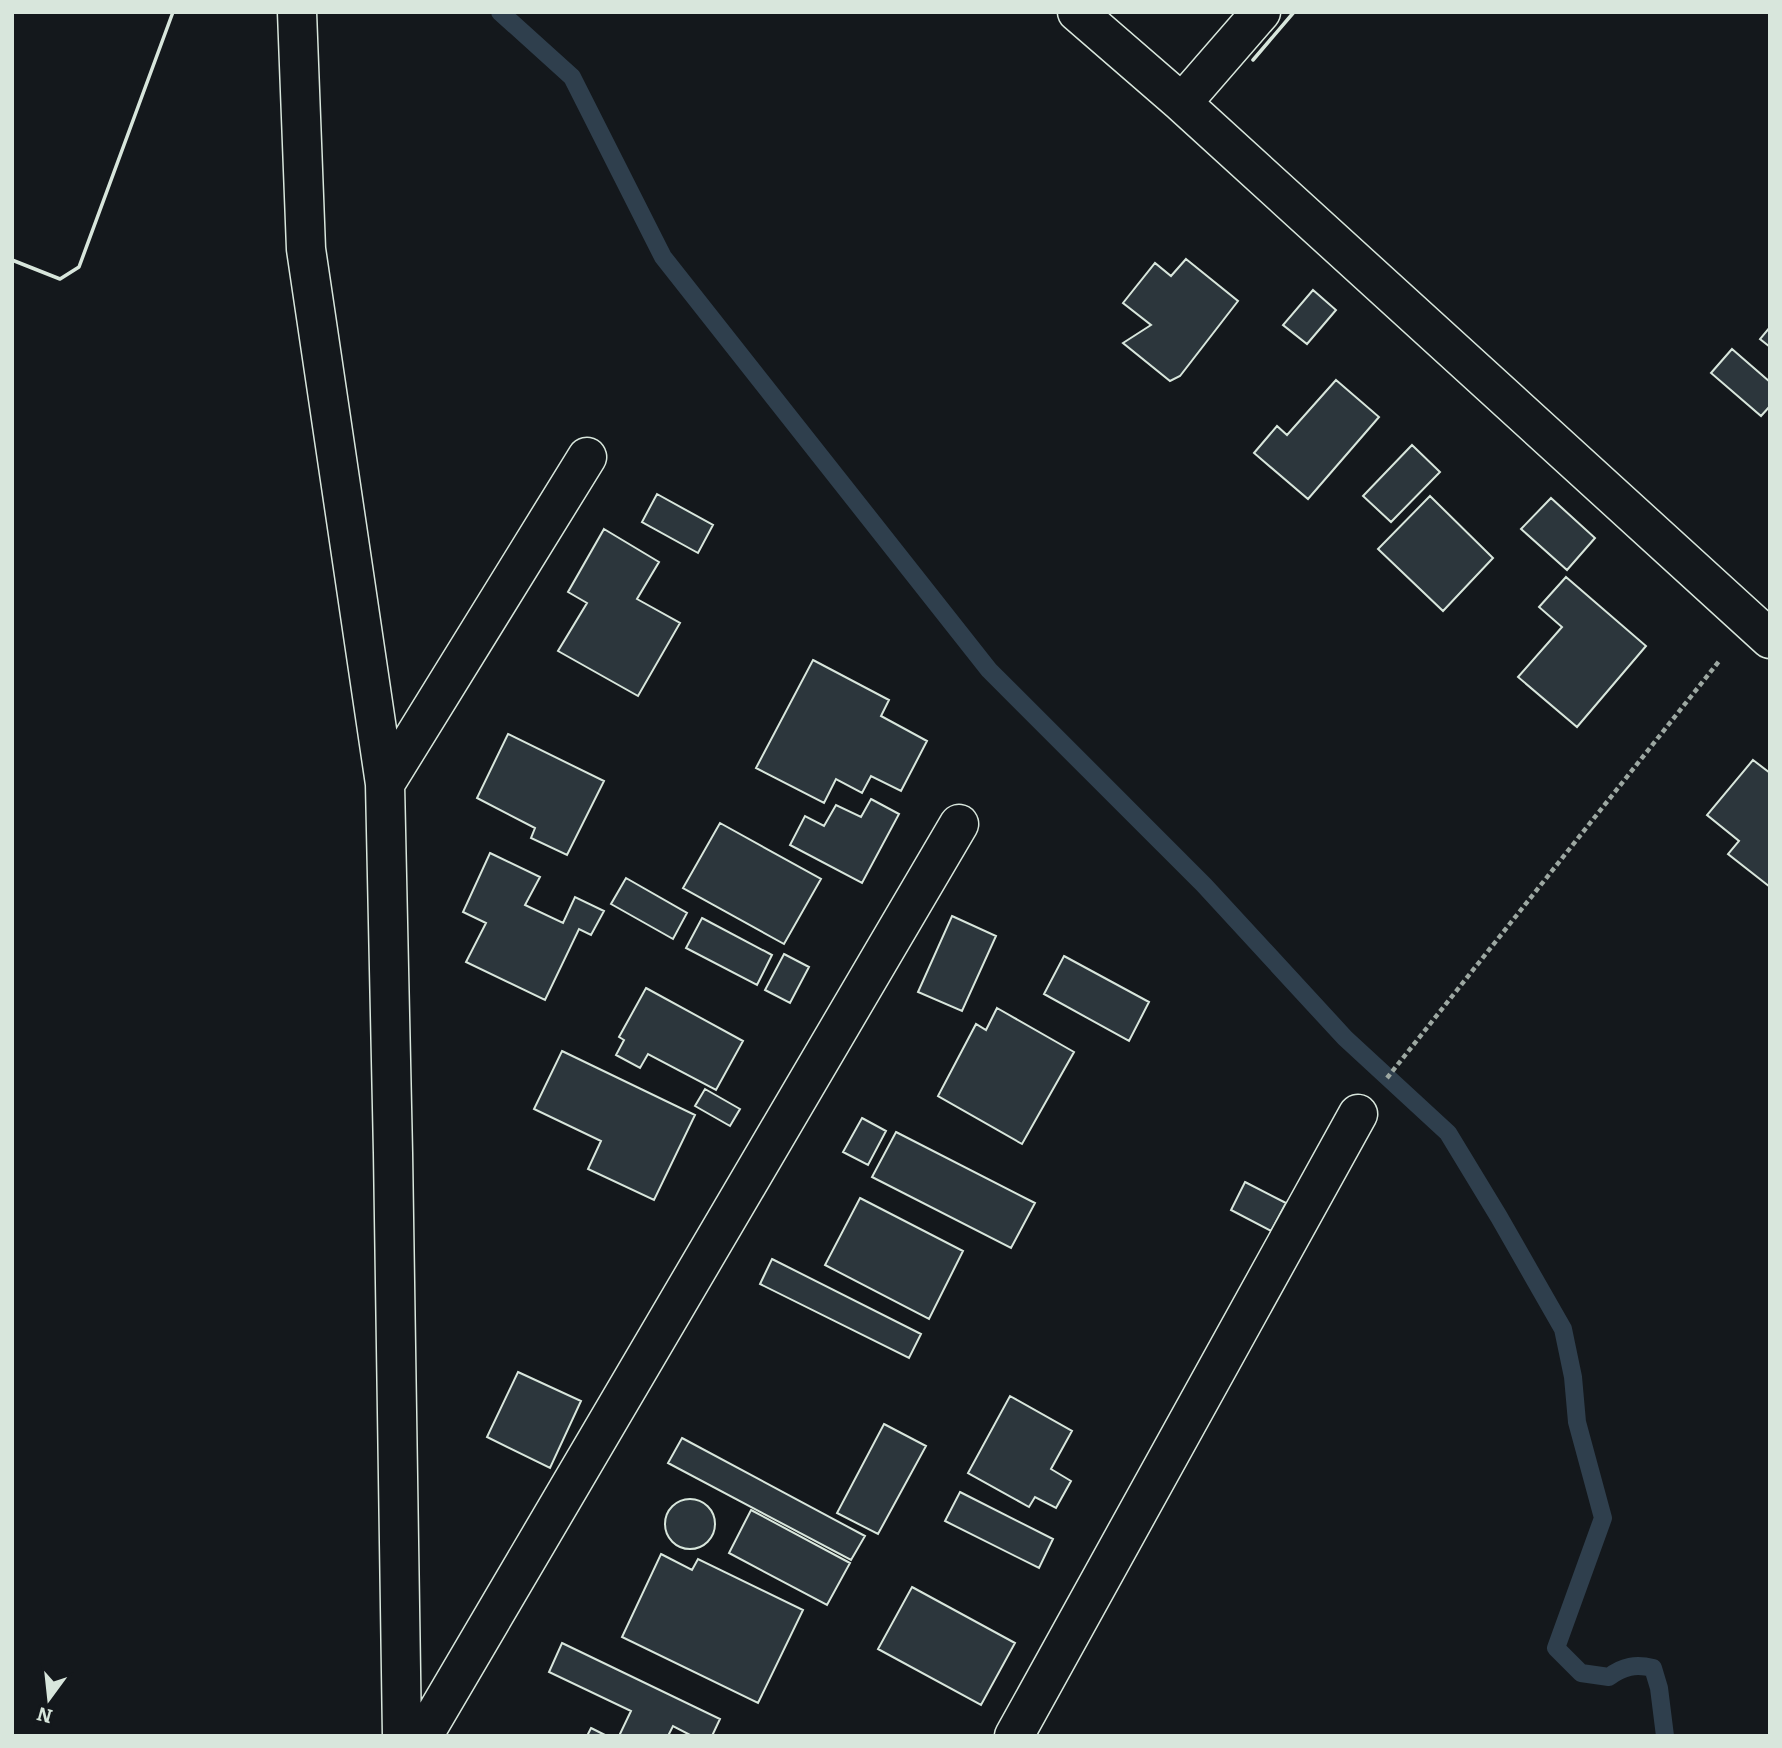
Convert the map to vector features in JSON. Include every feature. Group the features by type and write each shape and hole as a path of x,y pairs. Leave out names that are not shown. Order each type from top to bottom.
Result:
{"street":[{"path":"297,12 306,250 385,784 402,1736"},
{"path":"1077,12 1763,621"},
{"path":"1182,103 1261,12"},
{"path":"385,784 587,457"},
{"path":"423,1736 959,824"},
{"path":"1014,1736 1358,1114"}],"path":[{"path":"1358,1114 1763,621"}],"building":[{"path":"1186,259 1238,301 1180,376 1170,381 1123,343 1151,325 1123,303 1155,263 1171,276"},
{"path":"1313,290 1336,310 1307,344 1283,325"},
{"path":"1770,327 1770,347 1760,339"},
{"path":"1732,349 1770,382 1770,406 1761,416 1711,373"},
{"path":"1336,380 1379,417 1308,499 1254,453 1277,426 1287,435"},
{"path":"1412,445 1440,472 1391,522 1363,496"},
{"path":"657,494 713,525 698,553 642,522"},
{"path":"1430,496 1493,558 1443,611 1378,549"},
{"path":"1551,498 1595,538 1567,570 1521,529"},
{"path":"604,529 659,562 637,599 680,623 638,696 558,651 587,603 568,592"},
{"path":"1566,577 1646,646 1577,727 1518,677 1562,627 1539,607"},
{"path":"813,660 889,700 881,716 927,741 901,791 871,776 862,793 836,779 824,803 756,768"},
{"path":"508,734 604,781 567,855 531,838 535,828 477,798"},
{"path":"1753,760 1770,773 1770,887 1728,854 1739,841 1707,815"},
{"path":"871,799 899,814 862,883 790,845 805,816 824,826 836,805 861,817"},
{"path":"720,823 821,879 784,944 683,888"},
{"path":"490,853 540,877 525,905 563,923 575,897 604,911 591,935 579,929 545,1000 466,962 486,923 463,912"},
{"path":"626,878 687,913 673,939 611,904"},
{"path":"952,916 996,936 962,1011 918,992"},
{"path":"702,918 772,955 757,985 686,948"},
{"path":"784,954 809,967 790,1003 765,990"},
{"path":"1064,956 1149,1002 1129,1041 1044,994"},
{"path":"646,988 743,1041 716,1090 648,1054 640,1068 616,1055 624,1040 619,1037"},
{"path":"997,1008 1074,1052 1022,1144 938,1096 976,1024 986,1030"},
{"path":"562,1051 695,1115 654,1200 588,1169 601,1141 534,1109"},
{"path":"705,1089 740,1109 730,1126 695,1106"},
{"path":"862,1118 886,1131 868,1165 843,1152"},
{"path":"896,1132 1035,1203 1011,1248 872,1177"},
{"path":"1245,1182 1286,1203 1271,1231 1231,1210"},
{"path":"860,1198 963,1251 929,1319 825,1265"},
{"path":"772,1259 921,1334 909,1358 760,1284"},
{"path":"518,1372 581,1401 550,1468 487,1437"},
{"path":"1010,1396 1072,1431 1051,1469 1071,1481 1056,1508 1035,1497 1029,1507 968,1473"},
{"path":"884,1424 926,1446 878,1534 837,1513"},
{"path":"682,1438 865,1536 851,1560 668,1463"},
{"path":"960,1492 1053,1539 1039,1568 945,1521"},
{"path":"680,1500 700,1500 714,1514 714,1534 700,1548 680,1548 666,1534 666,1514"},
{"path":"751,1510 850,1563 827,1605 729,1553"},
{"path":"661,1554 692,1570 698,1559 803,1610 758,1703 622,1637"},
{"path":"912,1587 1015,1643 981,1705 878,1649"},
{"path":"562,1643 720,1719 712,1736 692,1736 673,1726 668,1736 619,1736 631,1711 549,1672"},
{"path":"591,1728 607,1736 587,1736"}],"waterway":[{"path":"500,12 572,77 663,257 989,670 1204,885 1345,1038 1448,1133 1563,1329 1573,1377 1577,1422 1603,1518 1556,1648 1581,1673 1609,1677 1630,1667 1653,1668 1659,1688 1665,1736"}],"wall":[{"path":"12,260 60,279 79,267 173,12"},
{"path":"1253,60 1294,12"}]}
